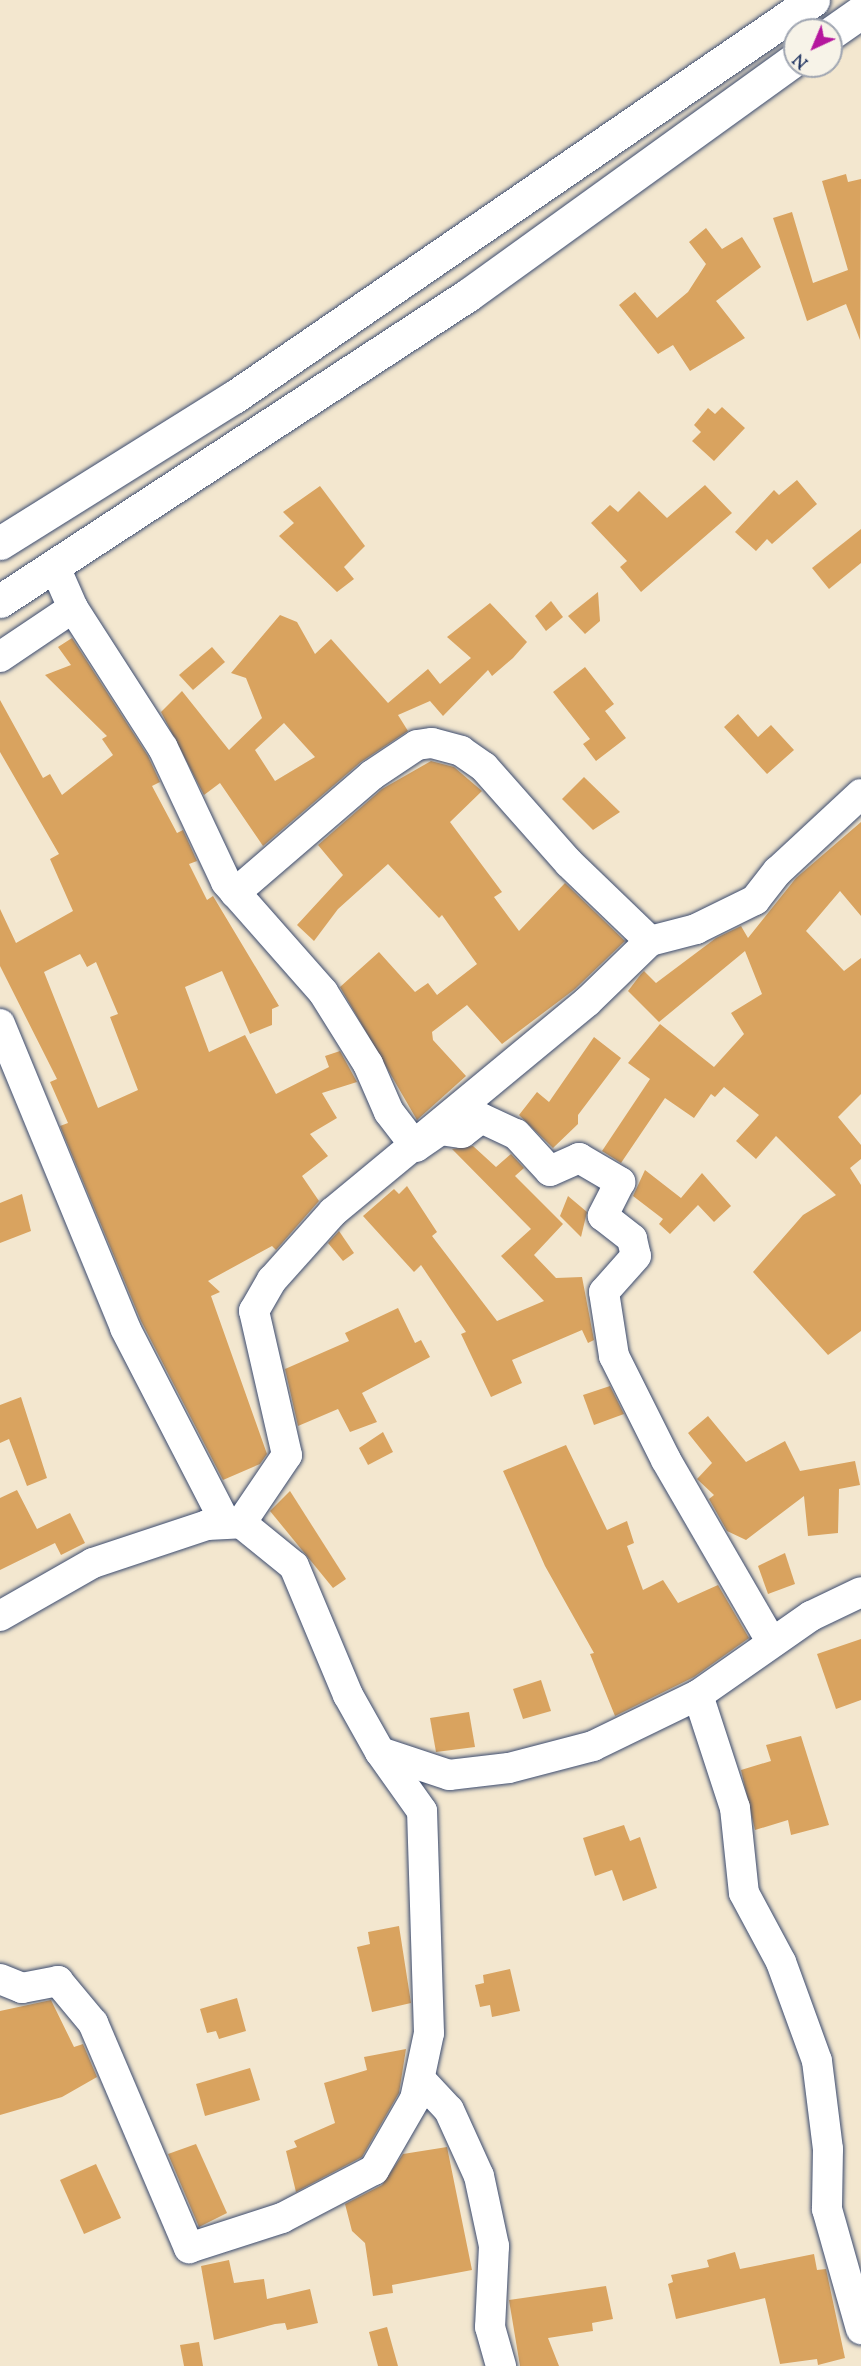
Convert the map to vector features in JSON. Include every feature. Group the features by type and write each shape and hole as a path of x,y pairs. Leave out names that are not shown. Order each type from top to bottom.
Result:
{"highway":[{"path":"0,543 234,397 813,0"},
{"path":"843,25 861,12"},
{"path":"0,601 468,296 783,68"}],"street":[{"path":"55,567 73,608 163,748 235,892 329,1001 368,1064 389,1112 416,1147"},
{"path":"0,657 73,608"},
{"path":"235,892 372,775 417,745 432,743 461,751 484,766 569,863 650,941"},
{"path":"416,1147 512,1060 587,1002 650,941 696,929 755,900 786,862 861,795"},
{"path":"0,1979 22,1988 58,1981 93,2023 189,2248 282,2218 374,2170 420,2079 429,2033 422,1811 380,1752 348,1695 294,1566 234,1523 125,1328 1,1028"},
{"path":"6,1602 93,1563 157,1539 234,1523 287,1455 257,1329 254,1311 260,1294 333,1212 440,1130 462,1133 481,1118 516,1134 550,1171 579,1158 620,1182 603,1216 632,1239 636,1257 604,1292 614,1356 661,1451 772,1643"},
{"path":"380,1752 449,1775 508,1768 593,1746 698,1695 811,1616 861,1592"},
{"path":"698,1695 735,1808 744,1893 781,1962 817,2061 828,2149 827,2209 861,2329"},
{"path":"422,1811 449,1775"},
{"path":"420,2079 449,2110 479,2176 494,2246 490,2327 501,2366"}],"building":[{"path":"846,174 848,182 861,179 860,340 846,304 807,321 773,218 792,212 813,283 848,270 822,181"},
{"path":"706,228 722,249 742,237 761,267 716,301 745,338 690,371 673,345 658,354 619,305 635,292 657,318 688,292 706,264 689,242"},
{"path":"722,407 745,428 714,461 692,441 701,432 694,425 708,408 715,414"},
{"path":"797,480 817,504 772,544 767,539 756,551 735,532 774,490 779,495"},
{"path":"705,485 732,513 641,592 620,567 627,561 591,523 610,505 618,512 639,491 667,518"},
{"path":"320,486 365,546 344,567 354,579 337,592 279,536 294,523 283,512"},
{"path":"861,529 861,563 829,589 812,568"},
{"path":"598,592 600,621 585,634 568,616"},
{"path":"551,601 563,617 546,631 535,616"},
{"path":"490,603 527,642 492,676 488,670 443,716 430,701 398,715 408,731 361,762 263,846 220,783 204,795 161,712 182,691 229,750 262,718 246,678 231,673 280,615 297,622 315,654 331,639 388,703 428,669 440,684 471,658 447,637","holes":["284,723 315,757 275,781 255,750"]},
{"path":"72,638 148,756 160,782 152,786 177,833 183,830 197,861 189,864 207,900 213,896 279,1006 272,1009 272,1025 250,1034 222,971 185,987 209,1052 245,1035 276,1094 329,1067 325,1056 340,1051 357,1082 322,1093 337,1118 310,1134 328,1156 302,1176 319,1201 276,1250 272,1246 208,1281 220,1292 211,1296 267,1454 260,1464 223,1480 141,1321 60,1126 68,1123 50,1082 57,1079 0,966 0,909 16,943 73,911 50,859 59,854 0,752 0,700 43,778 50,774 62,795 113,755 102,739 107,736 45,675 71,665 58,647","holes":["80,954 87,967 96,962 118,1014 110,1017 138,1090 98,1108 44,972"]},
{"path":"212,647 225,662 193,690 179,675"},
{"path":"585,667 614,704 605,711 626,738 596,761 583,744 590,739 553,692"},
{"path":"738,714 758,737 771,725 794,750 767,774 724,727"},
{"path":"431,761 454,767 482,791 450,822 502,892 494,897 519,931 565,883 625,941 575,989 502,1044 467,1005 432,1032 433,1040 466,1076 417,1120 340,987 379,952 415,992 428,983 437,995 477,964 442,915 439,918 388,864 338,909 314,941 297,925 343,875 318,845 382,789"},
{"path":"584,777 620,812 593,830 562,799"},
{"path":"861,822 861,916 840,891 806,931 844,971 861,958 861,1094 838,1117 861,1145 861,1159 850,1168 861,1185 861,1331 828,1355 753,1272 803,1215 836,1195 776,1136 756,1159 736,1141 759,1115 724,1087 715,1097 711,1094 694,1118 665,1098 621,1163 602,1151 650,1079 628,1063 660,1024 714,1067 744,1034 731,1013 762,994 745,951 659,1022 628,991 641,974 644,971 656,983 716,938 741,926 748,938 796,878"},
{"path":"594,1037 621,1058 578,1115 578,1124 553,1148 519,1115 537,1092 549,1102"},
{"path":"473,1146 496,1167 511,1154 524,1168 515,1176 563,1224 534,1255 556,1278 582,1277 594,1340 588,1343 582,1330 512,1360 522,1383 491,1397 461,1334 466,1332 421,1265 414,1272 363,1216 394,1189 399,1194 407,1186 437,1232 432,1236 497,1321 544,1301 501,1256 531,1229 452,1149"},
{"path":"645,1170 681,1198 702,1173 731,1206 714,1222 698,1205 670,1234 659,1224 663,1219 633,1196"},
{"path":"22,1194 31,1231 0,1243 0,1203"},
{"path":"568,1196 587,1212 581,1237 560,1216"},
{"path":"339,1231 354,1253 343,1261 328,1243"},
{"path":"398,1308 415,1343 421,1340 430,1357 362,1393 377,1422 350,1432 338,1409 298,1426 285,1369 349,1341 345,1333"},
{"path":"610,1386 624,1414 594,1425 583,1395"},
{"path":"21,1397 47,1478 27,1486 9,1439 0,1443 0,1405"},
{"path":"708,1416 746,1462 785,1441 800,1471 855,1461 860,1485 839,1489 838,1533 808,1536 804,1496 746,1540 727,1531 709,1499 714,1495 697,1479 712,1463 688,1433"},
{"path":"383,1432 393,1452 368,1465 359,1448"},
{"path":"566,1445 607,1530 627,1521 634,1543 627,1546 643,1590 663,1580 678,1603 718,1585 749,1638 694,1677 615,1716 590,1654 594,1653 545,1566 503,1471"},
{"path":"17,1490 37,1529 70,1513 85,1543 61,1555 55,1543 0,1570 0,1498"},
{"path":"290,1491 346,1579 333,1588 270,1511"},
{"path":"785,1553 795,1584 768,1594 758,1566"},
{"path":"861,1639 861,1700 836,1709 817,1654"},
{"path":"541,1680 551,1711 523,1719 513,1689"},
{"path":"469,1712 475,1747 436,1752 430,1718"},
{"path":"801,1736 829,1825 791,1835 788,1820 755,1830 741,1770 771,1761 766,1745"},
{"path":"624,1825 630,1841 640,1837 657,1888 623,1901 612,1870 595,1876 583,1838"},
{"path":"399,1926 411,2003 372,2012 357,1947 370,1944 368,1932"},
{"path":"510,1969 520,2011 492,2017 490,2005 480,2007 475,1985 484,1983 483,1975"},
{"path":"237,1998 246,2031 219,2039 216,2031 207,2033 200,2009"},
{"path":"51,2000 74,2047 83,2044 97,2077 62,2097 0,2115 0,2011"},
{"path":"406,2049 399,2093 362,2157 296,2192 286,2151 297,2147 294,2141 335,2123 324,2083 367,2070 364,2057"},
{"path":"250,2068 260,2100 205,2116 196,2084"},
{"path":"196,2144 227,2213 199,2227 168,2154"},
{"path":"447,2147 472,2270 392,2285 393,2293 373,2296 365,2243 352,2231 345,2204 382,2185 403,2154"},
{"path":"96,2164 121,2218 84,2234 60,2180"},
{"path":"735,2252 740,2269 814,2254 817,2270 826,2269 845,2358 818,2365 817,2359 780,2364 765,2298 676,2319 668,2284 673,2282 671,2275 709,2267 707,2260"},
{"path":"229,2260 234,2283 264,2279 267,2299 310,2289 318,2323 287,2330 285,2323 275,2324 214,2340 201,2266"},
{"path":"606,2286 613,2319 592,2323 593,2331 548,2338 559,2366 520,2366 509,2300"},
{"path":"387,2327 398,2366 378,2366 369,2332"},
{"path":"199,2342 203,2366 184,2366 180,2345"}]}
